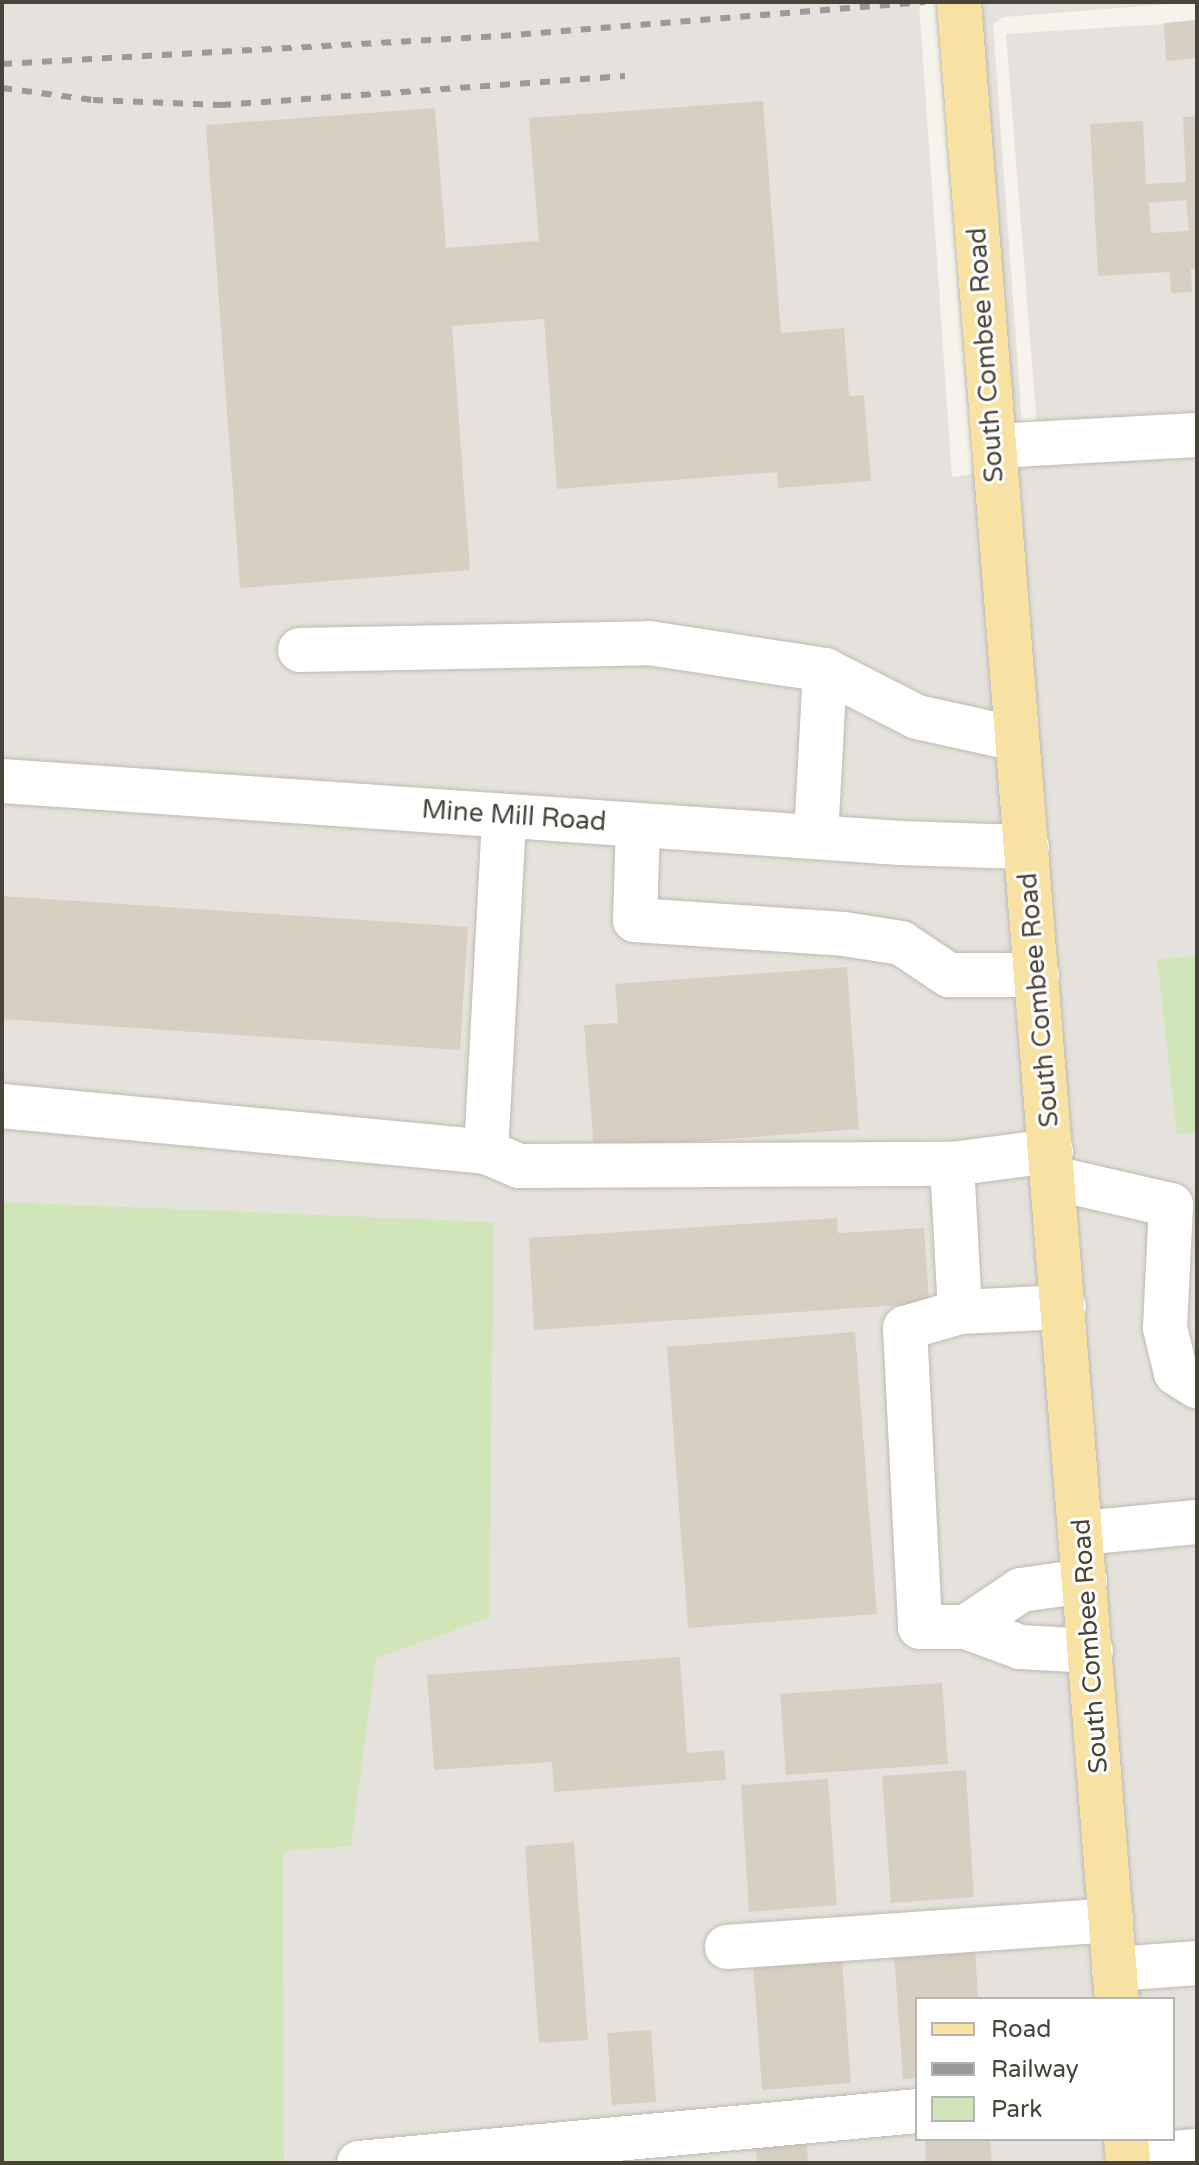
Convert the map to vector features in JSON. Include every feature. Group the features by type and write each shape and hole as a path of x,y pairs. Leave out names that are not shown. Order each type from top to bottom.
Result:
{"main road":[{"name":"South Combee Road","path":"959,2 1116,1984"}],"street":[{"path":"994,446 1197,435"},
{"path":"300,650 649,643 825,670 917,717 1017,739"},
{"path":"816,837 825,670"},
{"name":"Mine Mill Road","path":"2,781 816,837 1027,847"},
{"path":"486,1152 504,816"},
{"path":"638,825 635,920 844,934 901,943 949,975 1037,975"},
{"path":"2,1106 486,1152 519,1166 1052,1165 1171,1205 1165,1328 1176,1373 1197,1386"},
{"path":"952,1164 960,1312"},
{"path":"1064,1307 960,1312 905,1328 920,1627 966,1627 1020,1647 1091,1651"},
{"path":"1082,1533 1197,1522"},
{"path":"966,1627 1021,1590 1085,1581"},
{"path":"727,1947 1111,1920"},
{"path":"1116,1984 1197,1963"},
{"path":"359,2163 915,2111"},
{"path":"1127,2153 1197,2151"}],"shaded area":[{"path":"2,2 919,2 952,477 1040,465 1006,34 1197,22 1197,2163 2,2163"},
{"path":"976,2 1197,2 1004,17 993,24 1024,451 1012,452"}],"green space":[{"path":"1197,956 1197,1133 1177,1134 1157,959"},
{"path":"2,1202 494,1222 489,1618 376,1658 351,1846 283,1851 284,2163 2,2163"}],"building":[{"path":"1197,20 1197,58 1166,61 1164,23"},
{"path":"763,101 781,333 844,328 849,396 864,395 871,481 778,488 777,472 557,489 544,319 452,326 470,570 240,588 206,125 435,108 446,248 539,241 529,118"},
{"path":"1197,116 1197,269 1191,269 1192,292 1171,293 1170,272 1098,276 1090,124 1143,121 1146,184 1186,182 1183,117","holes":["1186,200 1189,231 1151,233 1149,203"]},
{"path":"2,896 468,927 460,1050 2,1019"},
{"path":"847,967 859,1129 594,1149 584,1025 618,1023 615,984"},
{"path":"837,1218 838,1233 924,1228 929,1303 534,1330 529,1238"},
{"path":"855,1332 877,1614 688,1628 667,1347"},
{"path":"680,1657 687,1753 724,1750 726,1780 554,1792 552,1762 434,1770 427,1675"},
{"path":"942,1683 948,1764 786,1775 780,1694"},
{"path":"966,1770 974,1897 891,1903 882,1776"},
{"path":"828,1779 837,1905 749,1912 741,1785"},
{"path":"574,1842 588,2040 539,2043 525,1846"},
{"path":"975,1948 978,1997 915,1997 915,2078 903,2079 894,1954"},
{"path":"842,1958 851,2083 762,2090 753,1965"},
{"path":"651,2030 656,2102 612,2105 607,2033"},
{"path":"806,2130 808,2163 757,2163 755,2134"},
{"path":"925,2141 990,2141 992,2163 926,2163"}],"railway":[{"path":"2,64 501,36 925,2"},
{"path":"2,88 93,100 221,105 625,76"}]}
